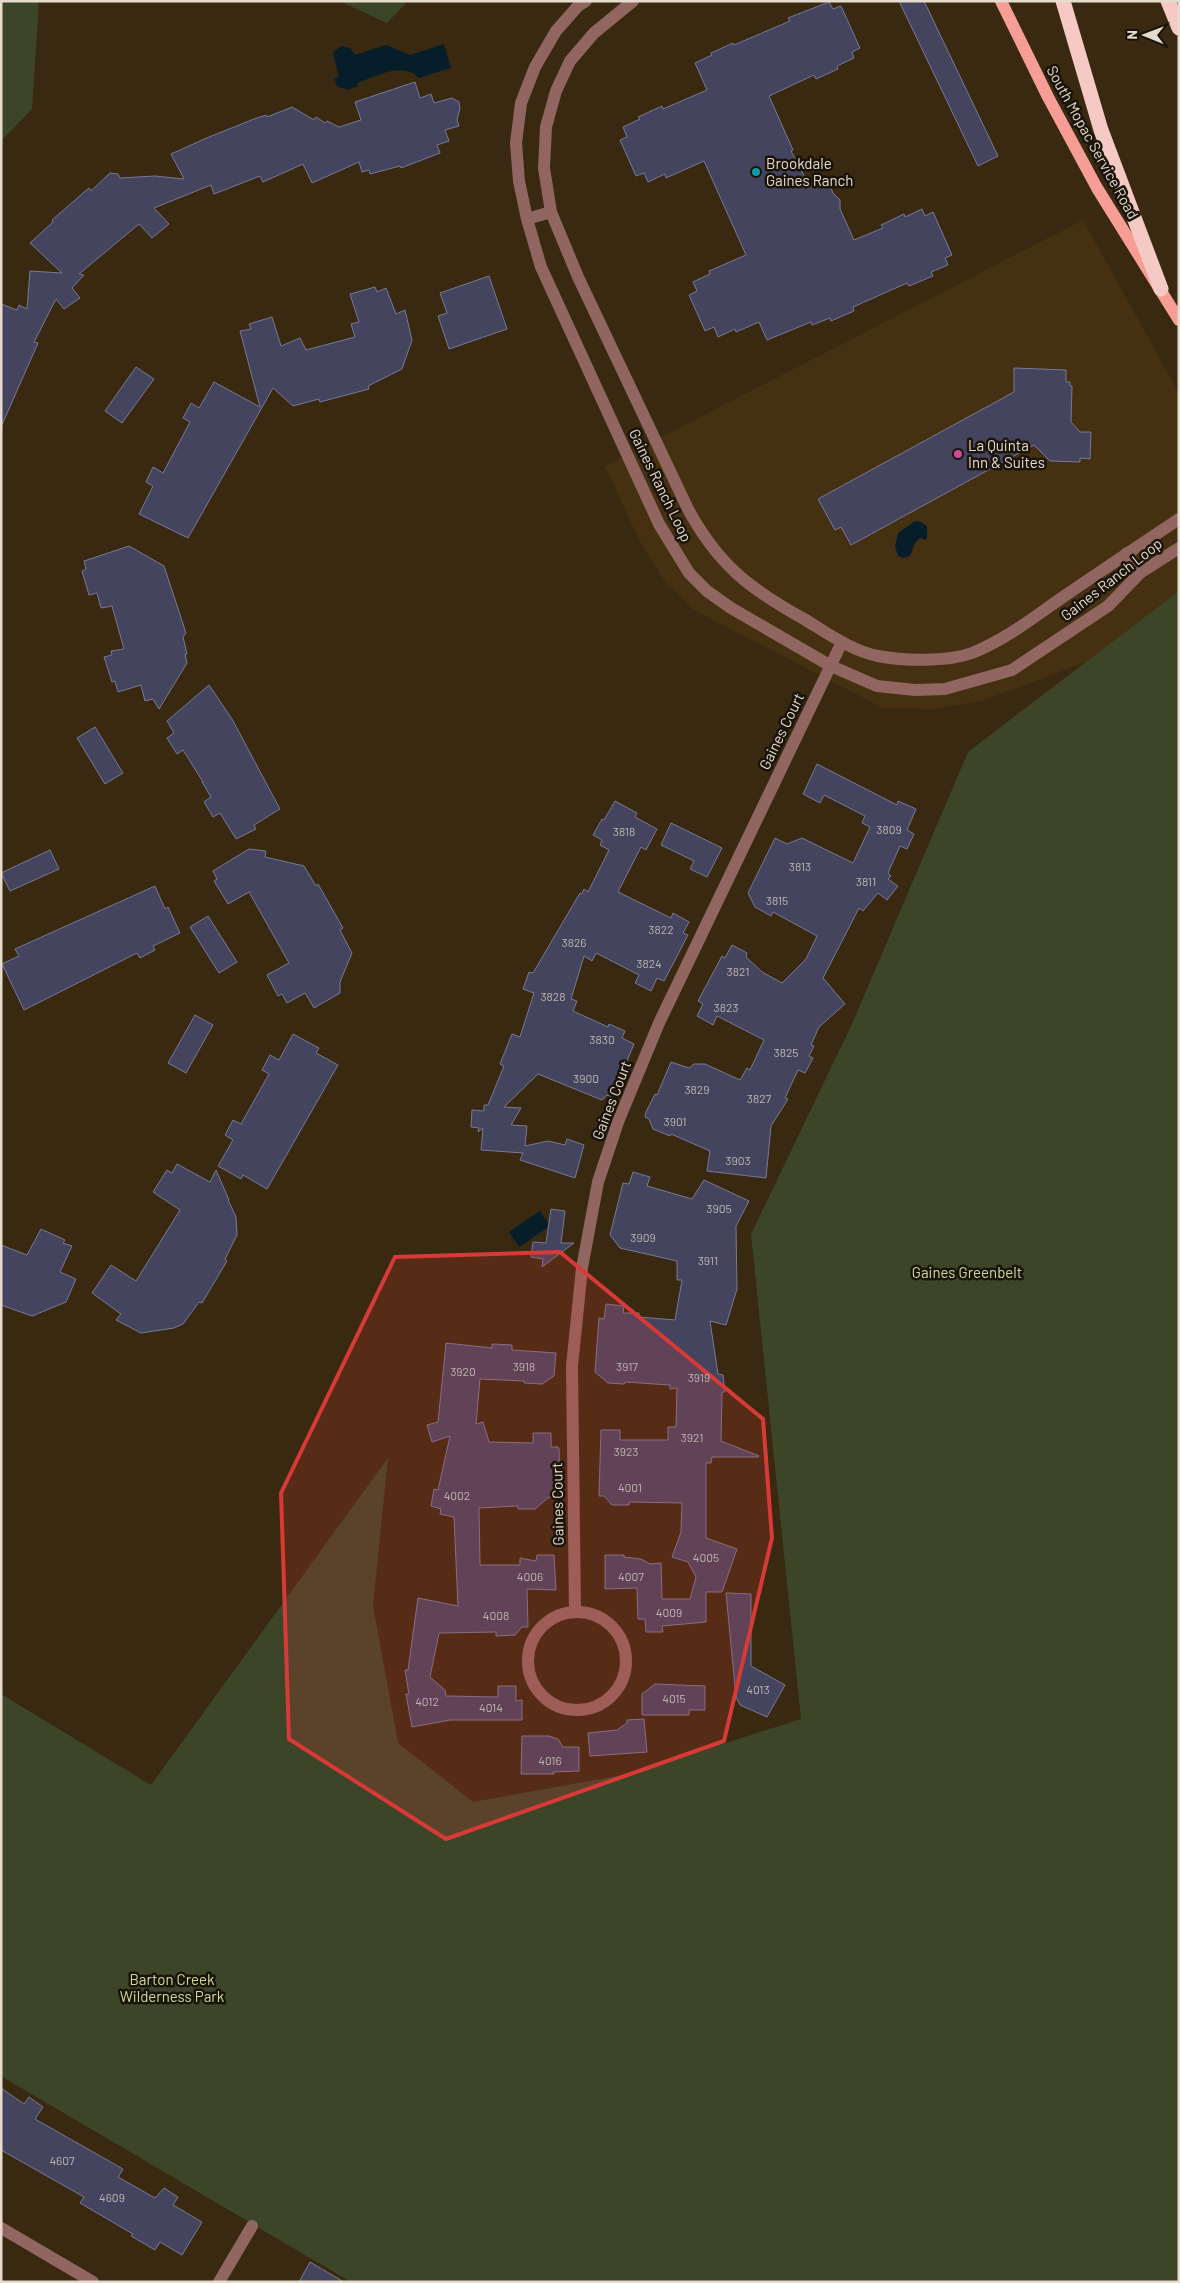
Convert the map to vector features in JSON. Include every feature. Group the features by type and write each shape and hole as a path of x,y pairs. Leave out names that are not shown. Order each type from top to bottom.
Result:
{"highway":[{"path":"1063,1 1102,130 1160,289"},
{"path":"1168,1 1179,28"}],"main road":[{"name":"South Mopac Service Road","path":"1001,1 1048,97 1097,188 1179,320"}],"street":[{"name":"Gaines Ranch Loop","path":"586,1 578,6 556,31 535,67 521,103 516,143 519,182 527,219 545,276 659,524 684,566 707,591 731,608 830,666 877,686 915,690 945,689 1012,670 1108,606 1140,574 1179,548"},
{"name":"Gaines Ranch Loop","path":"633,1 594,33 570,61 556,91 545,136 544,168 551,212 578,278 699,530 717,555 739,578 777,604 842,642 876,655 904,659 971,654 1008,635 1179,519"},
{"path":"527,219 551,212"},
{"path":"1127,553 1140,574"},
{"name":"Gaines Court","path":"575,1610 572,1366 582,1268 598,1182 618,1122 659,1023 842,642"},
{"path":"575,1610 591,1613 605,1619 616,1630 624,1644 626,1660 624,1676 616,1692 603,1703 587,1710 570,1710 553,1705 540,1694 531,1679 527,1662 529,1647 546,1621 560,1614 575,1610"},
{"path":"219,2282 252,2226"},
{"path":"1,2228 93,2282"}],"highlighted area":[{"path":"560,1252 763,1419 772,1538 724,1741 446,1839 289,1739 281,1493 395,1257"}],"shaded area":[{"path":"1083,220 1179,393 1179,591 1086,662 982,701 932,709 883,708 694,610 666,583 640,542 605,466"}],"green space":[{"path":"1,1 39,1 32,109 1,141"},
{"path":"339,1 408,1 387,23"},
{"path":"1179,591 1179,2282 351,2282 1,2076 1,1694 151,1785 388,1458 373,1606 398,1743 473,1802 628,1774 801,1719 751,1234 852,1024 968,752"}],"water":[{"path":"444,44 451,68 419,78 405,71 389,71 357,83 358,86 348,90 337,86 334,78 339,77 333,53 341,46 350,48 355,55 386,45 410,55"},
{"path":"915,521 927,526 927,538 924,540 920,538 915,543 910,556 904,558 898,556 895,546 898,533"},
{"path":"540,1211 550,1226 519,1247 509,1232"}],"building":[{"path":"899,1 924,1 998,156 978,166"},
{"name":"Brookdale Gaines Ranch","path":"829,2 833,9 841,6 860,48 852,52 854,58 837,66 838,69 816,79 814,75 769,96 793,150 791,151 809,185 826,177 833,193 840,200 840,209 854,240 883,228 881,225 904,214 905,217 922,209 925,216 933,212 952,255 945,258 948,265 931,272 933,276 909,286 907,283 853,307 854,311 831,321 830,318 812,325 811,322 767,340 759,322 736,332 735,329 718,337 714,327 705,331 689,295 697,291 693,282 710,274 709,271 746,255 704,161 666,178 665,174 648,182 644,173 636,176 620,140 627,137 623,127 640,119 638,117 662,106 663,109 707,90 695,63 712,55 711,53 790,21 788,18"},
{"path":"415,82 420,98 431,94 434,103 452,98 459,102 460,108 457,120 459,126 445,130 449,141 437,145 440,153 401,168 400,166 370,174 369,170 362,172 359,162 312,183 303,164 263,182 260,176 214,194 211,185 154,208 169,224 152,238 139,224 79,274 84,275 72,288 80,298 64,309 56,299 34,342 38,343 1,427 1,304 17,310 19,305 27,309 30,271 62,273 30,243 53,222 52,220 89,188 91,191 110,173 118,174 120,178 155,176 184,179 171,154 209,137 254,119 266,115 267,117 292,107 314,120 316,117 325,123 327,121 339,127 361,120 355,102"},
{"path":"489,276 507,329 449,349 438,316 447,313 440,293"},
{"path":"375,287 377,292 386,288 396,314 405,310 412,340 402,369 368,386 369,389 320,402 319,399 293,406 273,388 188,538 139,514 153,486 146,482 153,467 163,473 190,422 183,418 191,403 199,408 214,382 260,407 240,331 251,329 249,324 272,317 281,346 300,338 306,350 355,337 351,324 359,322 350,294"},
{"path":"136,367 154,379 122,423 105,411"},
{"name":"La Quinta Inn & Suites","path":"1014,368 1066,370 1066,382 1070,382 1070,386 1072,386 1071,422 1080,432 1091,432 1090,459 1080,458 1080,462 1050,461 1034,445 851,545 841,527 835,530 818,499 1014,392"},
{"path":"129,546 164,566 186,633 183,637 187,663 159,709 153,699 145,701 141,685 118,692 115,681 112,682 104,657 112,655 111,651 124,649 112,606 101,608 97,593 89,595 82,571 86,569 84,561"},
{"path":"209,685 232,719 280,809 254,825 256,829 236,839 220,813 213,817 204,802 211,797 203,782 183,750 177,754 167,738 174,733 167,721"},
{"path":"95,727 123,773 105,784 77,738"},
{"path":"817,764 897,805 898,801 916,809 907,830 914,834 907,849 900,846 888,873 891,876 888,879 898,886 887,900 878,893 863,911 859,908 823,978 845,1004 819,1027 811,1045 814,1046 809,1056 813,1058 805,1073 798,1070 785,1098 788,1099 771,1126 766,1178 707,1171 710,1151 671,1134 670,1136 653,1129 649,1119 645,1117 646,1112 655,1094 657,1095 671,1062 689,1068 694,1064 705,1064 740,1080 747,1068 750,1070 764,1040 717,1016 713,1025 697,1016 703,1004 698,1001 722,956 725,958 732,945 747,953 746,957 762,972 782,983 806,959 817,936 773,912 771,916 755,907 748,893 775,838 787,844 802,838 853,863 870,827 862,823 865,816 824,795 820,803 803,794"},
{"path":"615,801 637,813 635,817 657,829 646,850 641,847 618,892 671,918 673,913 689,922 683,933 688,935 664,981 657,978 651,991 635,983 639,975 596,953 592,961 584,956 571,999 577,1001 573,1011 608,1027 609,1024 625,1031 622,1038 634,1044 612,1097 607,1095 602,1100 538,1074 504,1107 521,1108 511,1125 527,1126 525,1146 548,1141 565,1145 567,1139 584,1145 575,1178 520,1160 523,1153 481,1150 483,1128 478,1132 479,1128 471,1127 472,1110 484,1111 484,1105 488,1105 504,1066 500,1064 512,1034 520,1037 534,993 523,989 529,972 533,973 580,893 582,894 584,889 588,892 609,850 600,845 602,840 593,835"},
{"path":"671,823 722,848 707,877 690,869 694,861 661,845"},
{"path":"249,849 266,851 265,857 304,866 316,886 318,884 343,928 340,930 352,953 340,982 340,993 314,1008 305,993 287,1003 282,994 278,996 267,975 289,963 249,892 228,904 214,881 217,879 213,871"},
{"path":"50,850 59,869 10,891 1,873"},
{"path":"155,886 165,909 168,907 180,933 153,946 155,950 140,958 137,953 24,1010 2,964 19,956 15,949"},
{"path":"208,916 237,962 219,973 190,927"},
{"path":"195,1015 213,1025 186,1073 168,1063"},
{"path":"293,1034 319,1048 316,1053 338,1065 267,1189 243,1175 241,1179 218,1166 233,1140 225,1135 233,1120 241,1124 269,1074 262,1070 270,1055 279,1060"},
{"path":"177,1164 210,1182 216,1170 236,1217 237,1235 225,1259 227,1261 202,1303 199,1302 183,1324 174,1328 141,1333 116,1320 121,1314 92,1293 111,1265 136,1281 180,1210 153,1192 167,1170 172,1173"},
{"path":"633,1172 650,1177 647,1186 692,1199 704,1180 749,1201 736,1226 737,1289 726,1325 710,1321 718,1374 723,1375 725,1392 722,1392 721,1441 759,1456 712,1457 711,1463 706,1463 706,1538 737,1549 722,1592 706,1592 706,1622 662,1626 663,1632 646,1632 645,1619 638,1619 637,1588 605,1589 605,1555 624,1555 624,1557 641,1559 650,1564 661,1563 662,1599 690,1599 696,1577 688,1562 672,1557 681,1532 682,1503 629,1502 629,1505 612,1505 604,1496 599,1496 601,1430 620,1430 620,1440 668,1440 668,1427 676,1427 677,1388 670,1389 670,1385 625,1382 624,1384 608,1383 595,1372 599,1318 604,1319 606,1304 624,1306 623,1313 639,1313 639,1317 675,1320 682,1280 677,1280 677,1261 620,1248 610,1235 623,1183 629,1184"},
{"path":"551,1209 565,1211 561,1243 574,1243 542,1267 543,1259 531,1257 533,1242 546,1243"},
{"path":"41,1229 65,1240 63,1243 72,1246 60,1272 76,1279 66,1302 32,1316 1,1305 1,1245 27,1255"},
{"path":"446,1343 492,1348 492,1344 512,1345 512,1350 556,1353 554,1376 542,1384 524,1383 524,1381 480,1379 476,1424 483,1422 489,1442 533,1443 533,1433 551,1433 551,1447 558,1447 559,1449 560,1496 549,1497 535,1509 518,1509 518,1506 479,1508 480,1565 520,1565 520,1558 536,1561 537,1555 554,1555 556,1590 527,1589 528,1627 522,1627 515,1635 496,1636 496,1632 439,1633 430,1677 445,1690 446,1696 498,1697 498,1686 516,1686 516,1701 522,1700 522,1720 450,1720 412,1727 406,1694 409,1694 405,1670 408,1670 418,1598 458,1606 454,1517 440,1514 441,1509 431,1506 434,1489 438,1490 450,1436 432,1442 427,1425 438,1422"},
{"path":"726,1593 751,1594 751,1666 785,1685 767,1717 740,1705 736,1697"},
{"path":"655,1684 705,1686 705,1710 689,1710 689,1715 642,1715 642,1694"},
{"path":"644,1719 647,1752 590,1756 588,1733 617,1730 627,1723 627,1720"},
{"path":"522,1736 549,1736 558,1739 563,1747 579,1747 579,1771 553,1772 554,1774 521,1774"},
{"path":"1,2088 24,2104 29,2097 43,2107 35,2119 123,2169 118,2177 155,2198 164,2188 178,2197 173,2205 202,2222 182,2255 160,2242 155,2250 131,2236 133,2234 80,2203 84,2197 1,2150"},
{"path":"310,2262 344,2282 299,2282"}],"place":[{"name":"Brookdale Gaines Ranch","path":"756,172"},
{"name":"La Quinta Inn & Suites","path":"958,454"}],"park label":[{"name":"Gaines Greenbelt","path":"967,1272"},
{"name":"Barton Creek Wilderness Park","path":"172,1988"}]}
